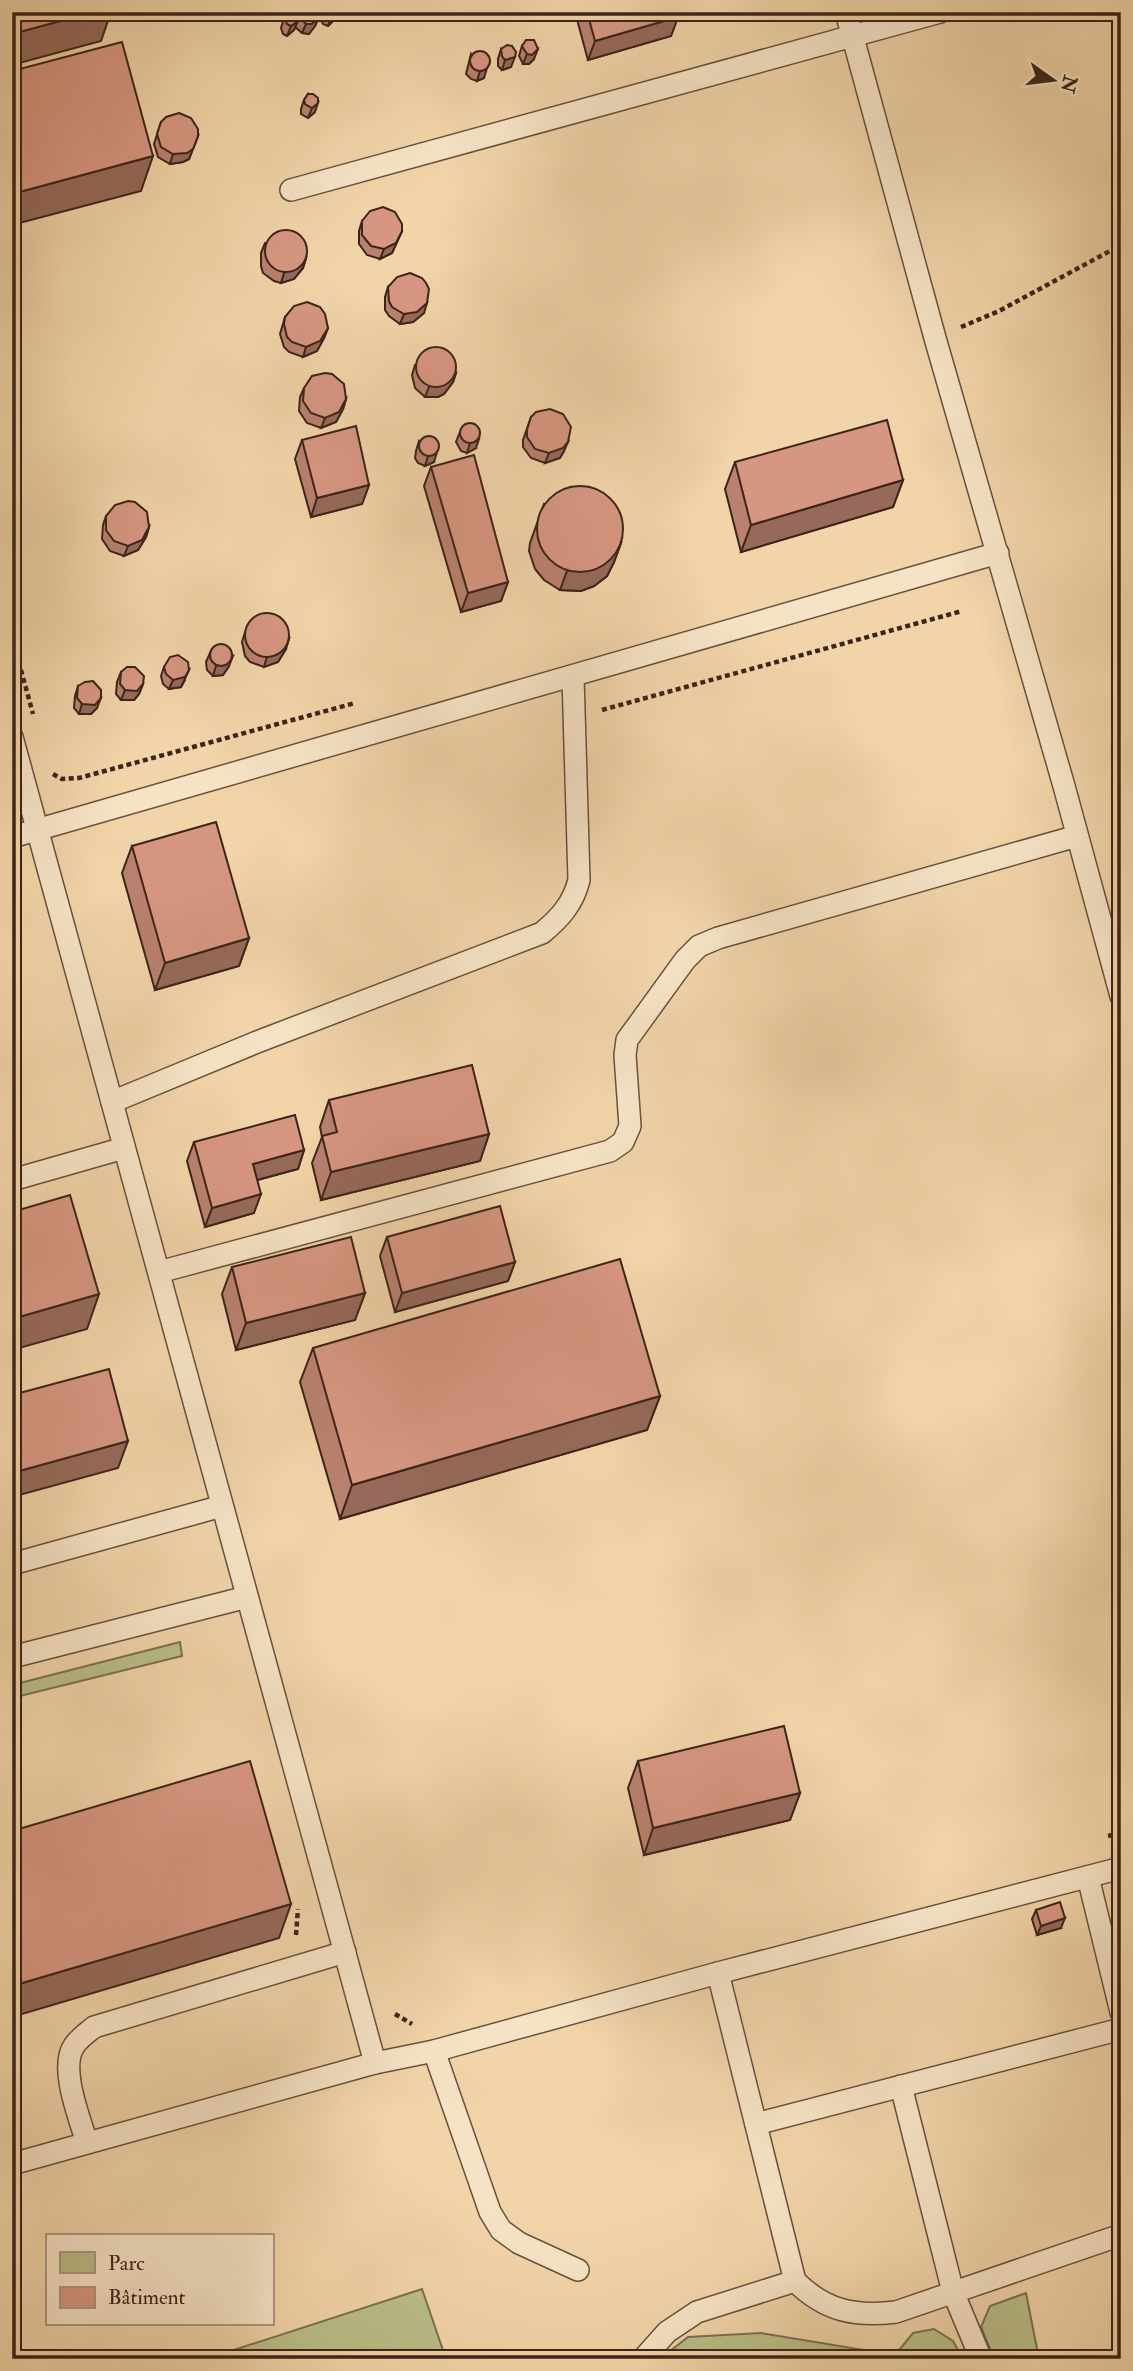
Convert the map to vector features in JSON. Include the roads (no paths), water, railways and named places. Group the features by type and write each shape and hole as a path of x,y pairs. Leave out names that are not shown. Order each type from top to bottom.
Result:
{"lane":[{"path":"846,12 934,338 998,553 1121,996"},
{"path":"291,190 940,12"},
{"path":"12,837 998,553"},
{"path":"112,1102 257,1042 542,933 562,916 575,895 579,880 573,677"},
{"path":"12,737 375,2063"},
{"path":"159,1272 610,1151 622,1142 630,1126 625,1055 627,1040 685,960 699,946 718,938 1077,836"},
{"path":"12,1180 124,1148"},
{"path":"12,1564 222,1506"},
{"path":"12,1657 247,1597"},
{"path":"12,2164 375,2063 433,2051 718,1973 1121,1868"},
{"path":"1088,1877 1121,2012"},
{"path":"87,2143 69,2080 68,2063 73,2048 94,2027 345,1952"},
{"path":"718,1973 795,2281 813,2298 839,2309 870,2315 896,2312 1121,2235"},
{"path":"756,2124 1121,2029"},
{"path":"433,2051 490,2212 501,2230 519,2243 578,2270"},
{"path":"901,2087 953,2292 981,2359"},
{"path":"642,2359 667,2332 697,2312 795,2281"}]}
